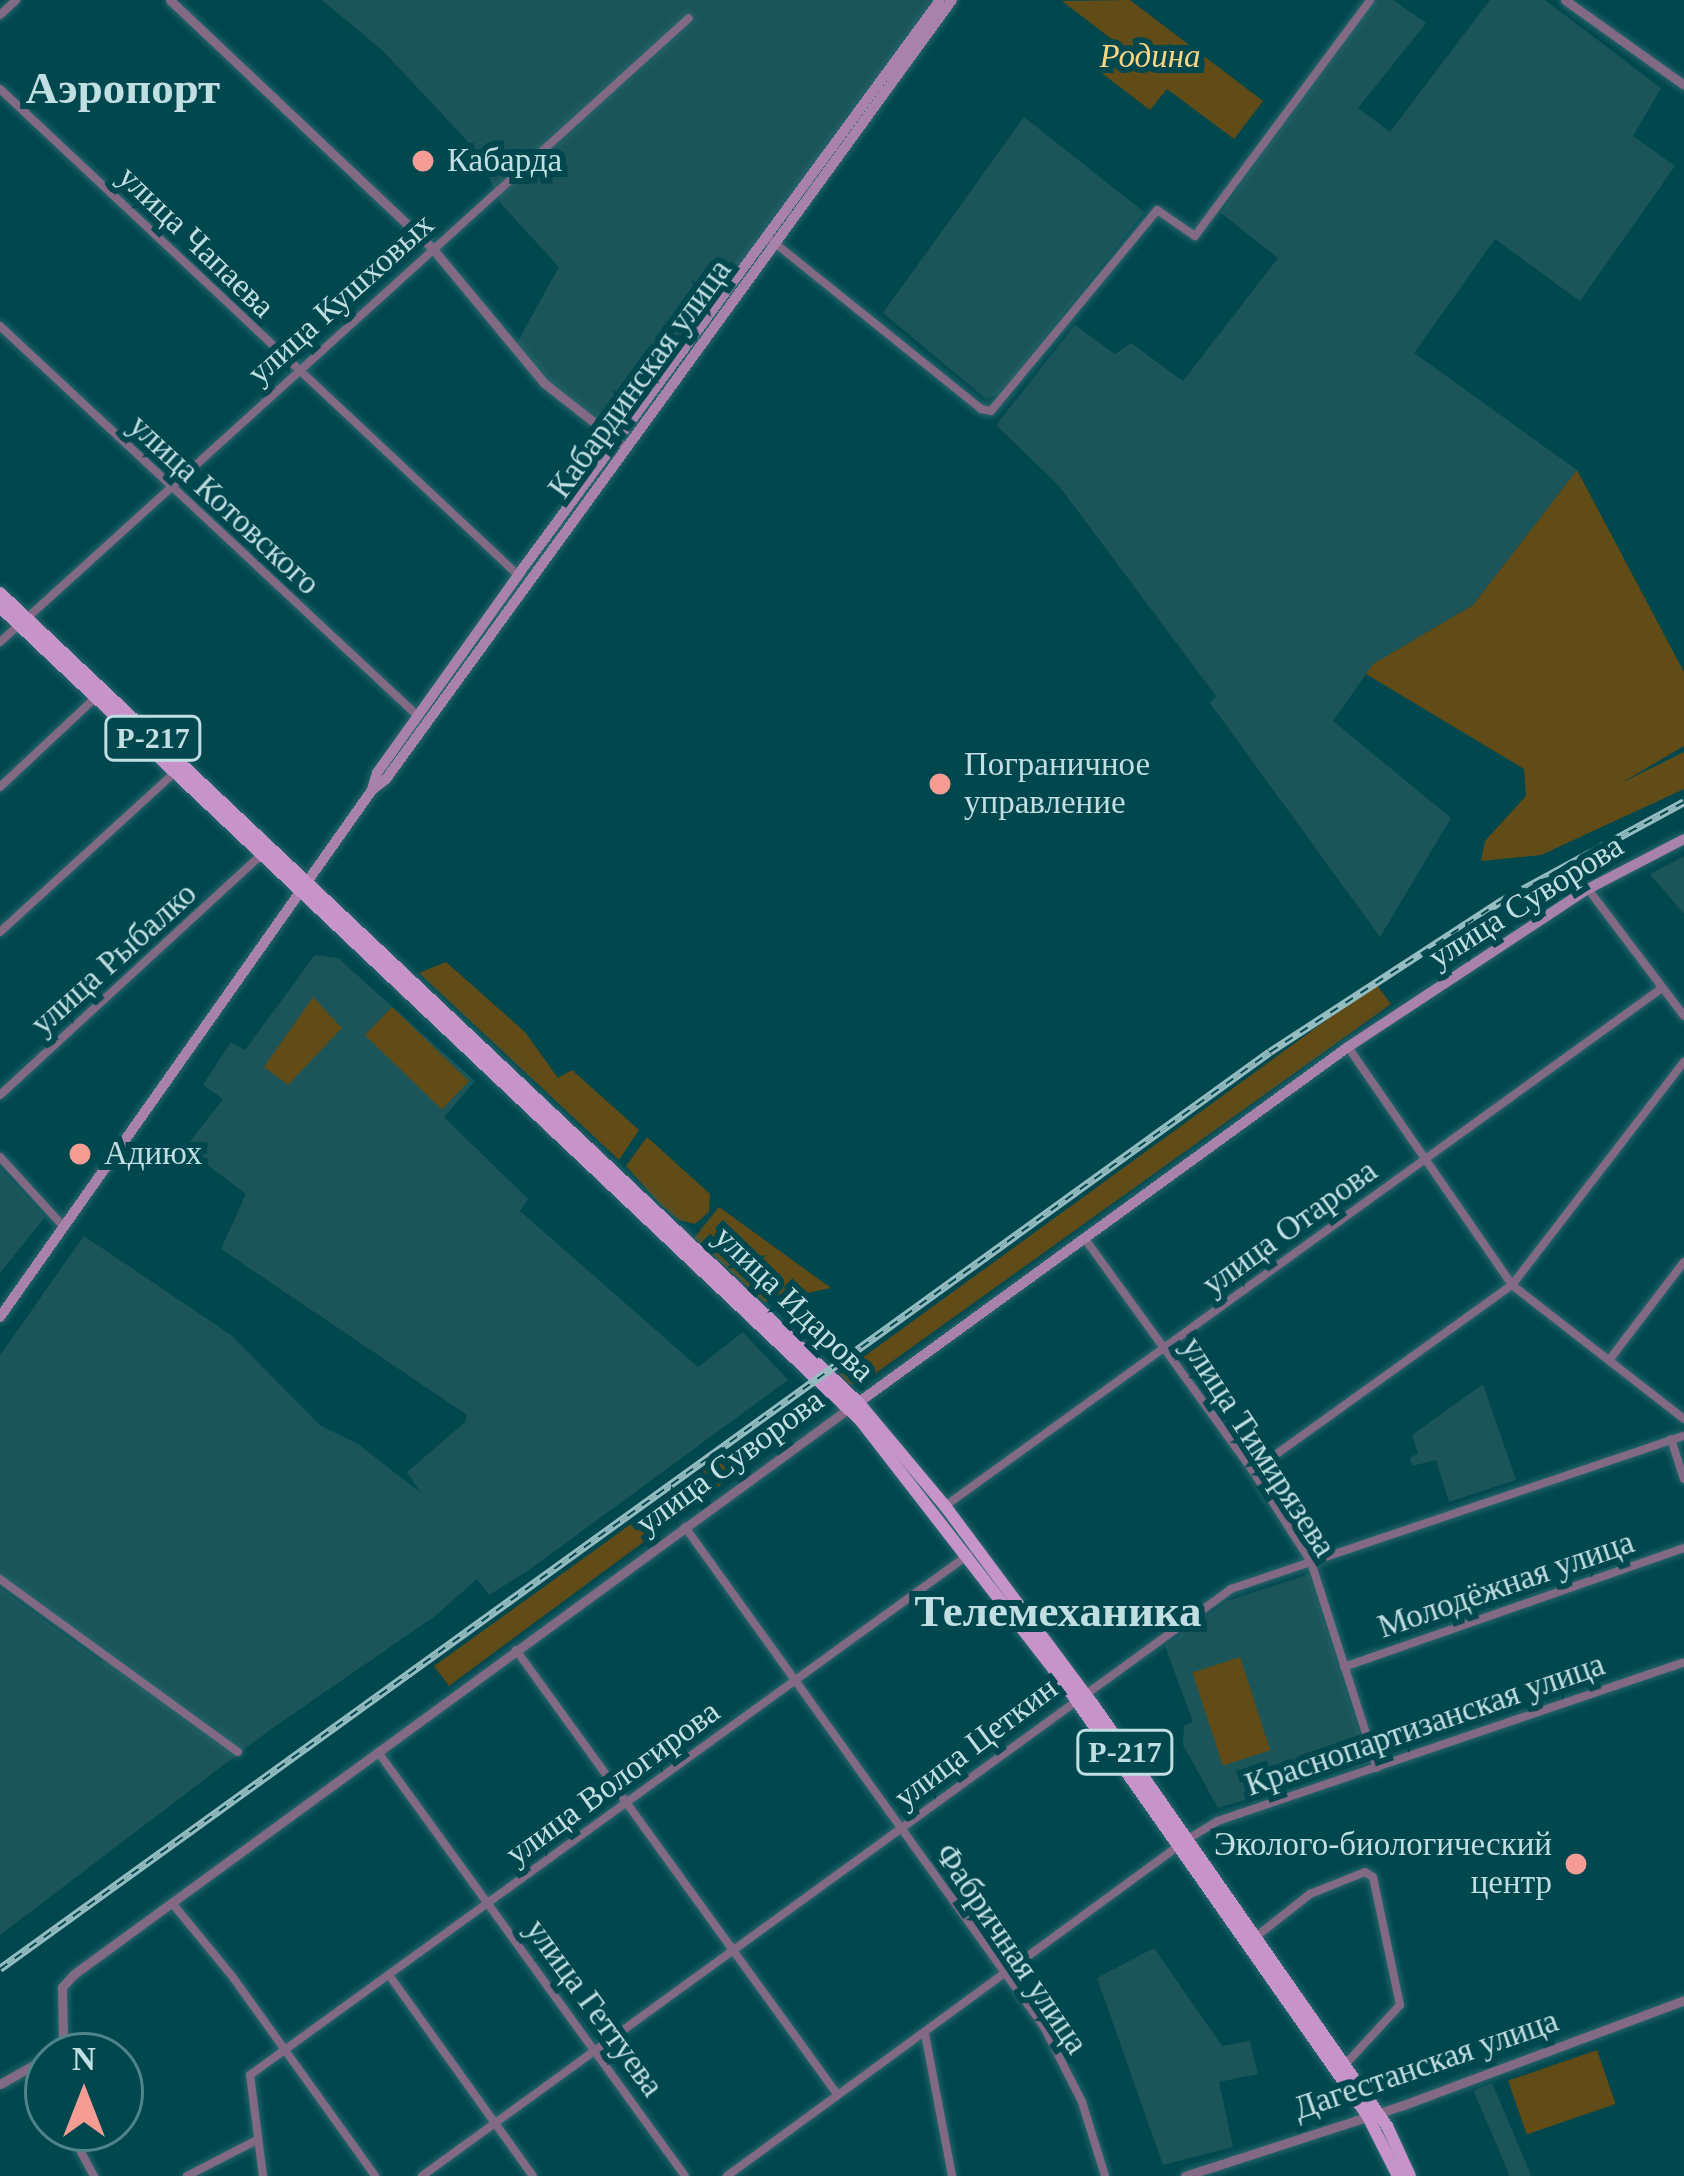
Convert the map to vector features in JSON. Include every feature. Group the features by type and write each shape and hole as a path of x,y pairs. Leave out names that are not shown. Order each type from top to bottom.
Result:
{"main road":[{"name":"Кабардинская улица","path":"372,790 377,773 518,575 770,239 940,0"},
{"name":"Кабардинская улица","path":"770,239 952,0"},
{"name":"Кабардинская улица","path":"0,1317 620,443"},
{"name":"улица Идарова","path":"0,593 95,698 259,857 853,1406 1080,1696"},
{"name":"улица Идарова","path":"0,607 23,622 308,880 853,1406 945,1506 1372,2114 1399,2176"},
{"name":"улица Суворова","path":"853,1406 1348,1047 1588,889 1684,839"},
{"name":"улица Идарова","path":"1181,1844 1343,2067 1410,2176"}],"street":[{"path":"0,15 16,0"},
{"path":"170,0 432,248 544,383 620,443"},
{"path":"770,239 975,404 991,411 1156,210 1195,236 1370,0"},
{"path":"1565,0 1684,85"},
{"name":"улица Кушховых","path":"0,642 689,18"},
{"name":"улица Чапаева","path":"0,89 518,575"},
{"name":"улица Котовского","path":"0,326 418,716"},
{"path":"0,787 95,698"},
{"path":"0,932 175,772"},
{"name":"улица Рыбалко","path":"0,1095 259,857"},
{"path":"1588,889 1684,1016"},
{"name":"улица Отарова","path":"945,1506 1662,988"},
{"path":"1348,1047 1512,1285 1684,1419"},
{"path":"1252,1471 1512,1285 1684,1062"},
{"path":"0,1157 64,1227"},
{"name":"улица Тимирязева","path":"1085,1240 1252,1471 1310,1562 1377,1768"},
{"path":"1610,1359 1684,1262"},
{"name":"улица Суворова","path":"63,2032 64,1983 853,1406"},
{"name":"улица Цеткин","path":"422,2176 1231,1589 1684,1436"},
{"path":"1671,1439 1684,1479"},
{"name":"Фабричная улица","path":"685,1527 1044,2027 1077,2091 1105,2176"},
{"name":"Молодёжная улица","path":"1344,1667 1684,1548"},
{"name":"улица Вологирова","path":"257,2140 248,2078 969,1554"},
{"path":"0,1580 238,1752"},
{"path":"515,1650 837,2094"},
{"name":"Краснопартизанская улица","path":"727,2176 1218,1821 1684,1662"},
{"name":"улица Геттуева","path":"378,1752 685,2176"},
{"path":"1252,1940 1310,1894 1370,1873 1400,2005 1343,2067"},
{"path":"172,1903 375,2176"},
{"path":"389,1975 533,2176"},
{"name":"Дагестанская улица","path":"1186,2176 1684,2000"},
{"path":"925,2034 952,2176"},
{"path":"187,2176 257,2140 263,2176"}],"shaded area":[{"path":"322,0 940,0 616,441 597,429 514,348 559,267 502,205 474,148 382,50"},
{"path":"1376,0 1393,0 1426,23 1358,108 1390,132 1490,0 1545,0 1661,88 1633,136 1675,166 1580,301 1495,239 1414,353 1577,470 1473,605 1373,664 1333,721 1451,818 1380,937 1210,703 1216,696 1059,486 996,425 1075,325 1115,354 1131,343 1183,381 1278,258 1221,213 1313,78"},
{"path":"1024,117 1144,212 1000,394 986,399 883,313"},
{"path":"1684,856 1684,914 1650,874"},
{"path":"315,955 338,958 475,1081 444,1117 528,1199 520,1211 698,1367 743,1332 788,1380 529,1570 489,1595 477,1579 435,1616 267,1732 0,1935 0,1588 101,1662 107,1654 0,1577 0,1355 84,1236 231,1335 321,1426 358,1444 421,1493 407,1472 465,1422 467,1415 221,1249 246,1194 185,1148 223,1099 203,1085 231,1042 245,1050"},
{"path":"0,1168 45,1217 0,1273"},
{"path":"1483,1384 1516,1480 1449,1502 1436,1460 1412,1466 1410,1458 1418,1453 1412,1435"},
{"path":"1309,1574 1369,1763 1218,1808 1183,1745 1184,1726 1193,1722 1165,1646 1228,1601"},
{"path":"1154,1948 1222,2046 1250,2041 1258,2074 1219,2082 1233,2147 1163,2165 1097,1978"},
{"path":"1492,2083 1531,2176 1510,2176 1474,2091"}],"green space":[{"name":"Родина","path":"1130,0 1263,101 1234,139 1167,89 1150,110 1099,71 1118,44 1062,1"},
{"path":"1577,470 1684,672 1684,746 1621,783 1684,752 1684,789 1541,855 1481,861 1485,841 1526,796 1524,769 1366,674 1373,664 1473,605"},
{"path":"446,962 525,1032 558,1078 572,1070 639,1130 619,1160 419,973"},
{"path":"1376,984 1391,1004 862,1383 848,1385 840,1374"},
{"path":"313,997 342,1028 288,1085 264,1067"},
{"path":"392,1007 469,1081 442,1109 365,1035"},
{"path":"647,1137 710,1194 709,1212 695,1224 679,1220 626,1166"},
{"path":"719,1207 831,1288 764,1302 694,1238"},
{"path":"803,1400 818,1413 449,1686 434,1666"},
{"path":"1240,1657 1270,1750 1223,1766 1192,1672"},
{"path":"1597,2050 1616,2104 1527,2134 1508,2081"}],"railway":[{"path":"0,1969 1270,1052 1502,901 1684,802"}],"place":[{"name":"Кабарда","path":"423,161"},
{"name":"Пограничное управление","path":"940,784"},
{"name":"Адиюх","path":"80,1154"},
{"name":"Эколого-биологический центр","path":"1576,1864"}],"district":[{"name":"Аэропорт","path":"123,89"},
{"name":"Телемеханика","path":"1058,1612"}]}
